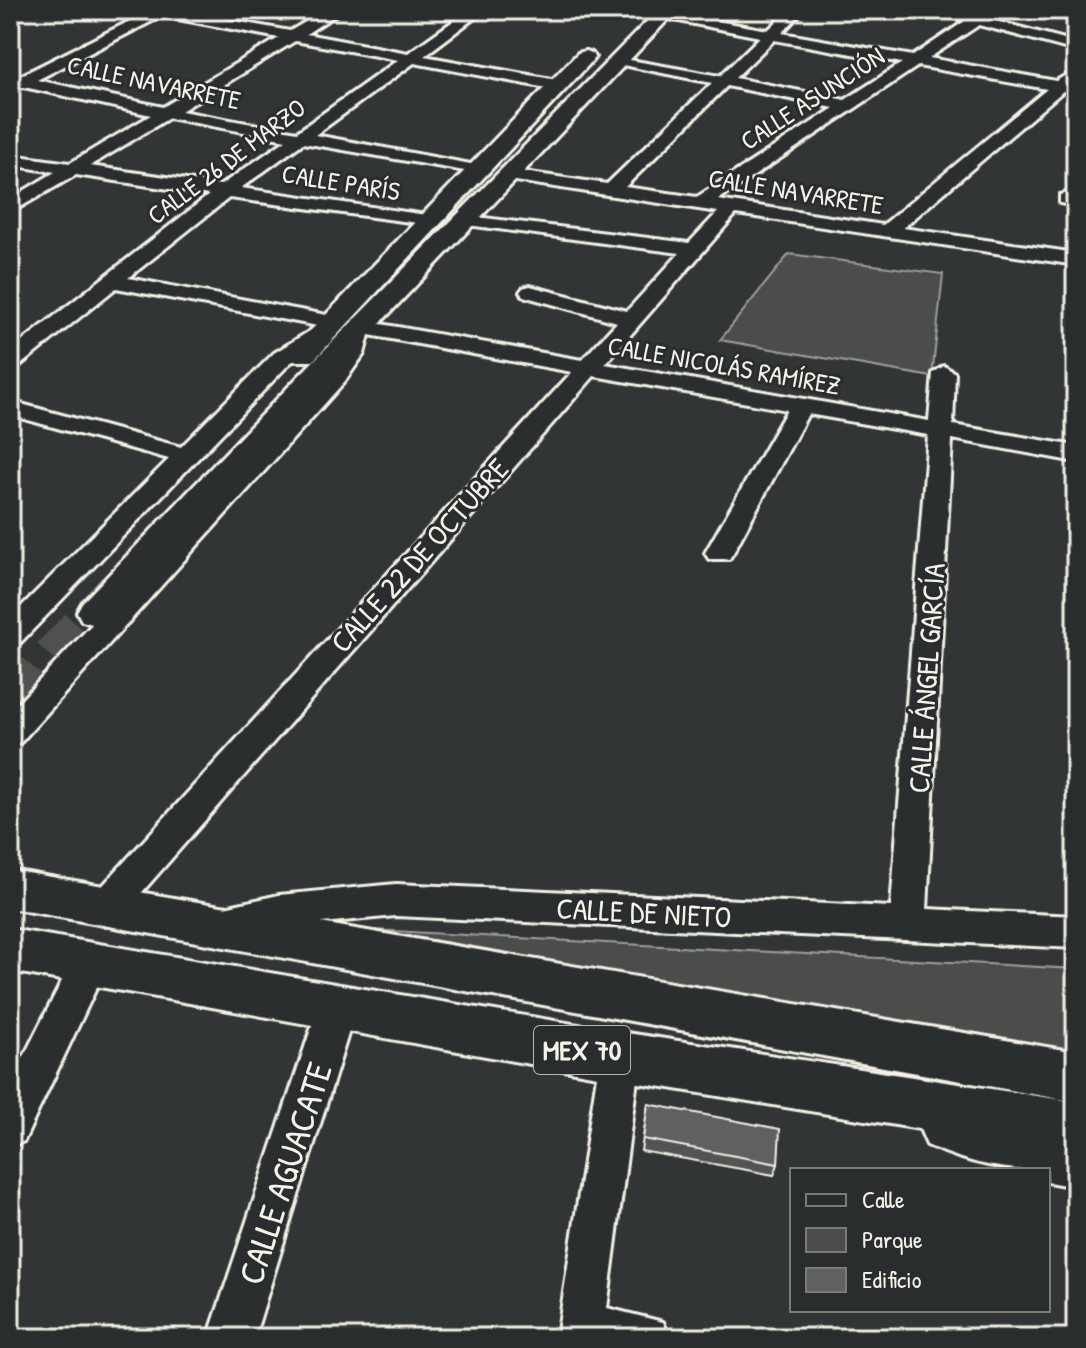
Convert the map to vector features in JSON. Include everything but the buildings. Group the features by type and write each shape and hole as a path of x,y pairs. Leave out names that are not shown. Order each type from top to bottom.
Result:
{"main road":[{"path":"631,10 328,327 82,608 362,331 665,13"},
{"name":"MEX 70","path":"10,889 109,904 903,1049 1076,1077"},
{"name":"MEX 70","path":"10,950 620,1056 1076,1128"},
{"path":"864,1095 962,1134 1030,1153 1076,1161"}],"street":[{"path":"10,13 16,10"},
{"path":"10,187 313,10"},
{"path":"10,207 162,112 336,10"},
{"name":"CALLE 26 DE MARZO","path":"10,362 227,190 478,10"},
{"path":"631,10 665,13 1068,88"},
{"path":"611,190 797,10"},
{"path":"939,10 1076,47"},
{"name":"CALLE ASUNCIÓN","path":"701,203 992,10"},
{"path":"14,83 158,11 557,85"},
{"path":"618,60 845,105"},
{"path":"886,232 1068,88 1076,73"},
{"name":"CALLE NAVARRETE","path":"14,83 476,170"},
{"name":"CALLE PARÍS","path":"10,160 426,221"},
{"name":"CALLE NAVARRETE","path":"509,175 1076,259"},
{"name":"CALLE 22 DE OCTUBRE","path":"109,904 732,207"},
{"path":"467,219 692,249"},
{"path":"110,281 328,327"},
{"path":"530,292 632,319"},
{"path":"10,636 282,358 328,327"},
{"path":"10,733 337,376 353,354 362,331"},
{"name":"CALLE NICOLÁS RAMÍREZ","path":"362,331 1076,454"},
{"name":"CALLE ÁNGEL GARCÍA","path":"908,924 943,431 944,373"},
{"path":"719,553 800,407"},
{"path":"10,408 184,455"},
{"name":"CALLE DE NIETO","path":"212,923 279,911 396,900 1076,932"},
{"path":"10,1127 89,965"},
{"name":"CALLE AGUACATE","path":"231,1338 337,1008"},
{"path":"620,1056 581,1332 647,1338"}],"green space":[{"path":"789,254 943,274 932,377 720,340"},
{"path":"374,930 1076,969 1076,1054"}],"tunnel":[{"path":"10,702 95,612"}]}
